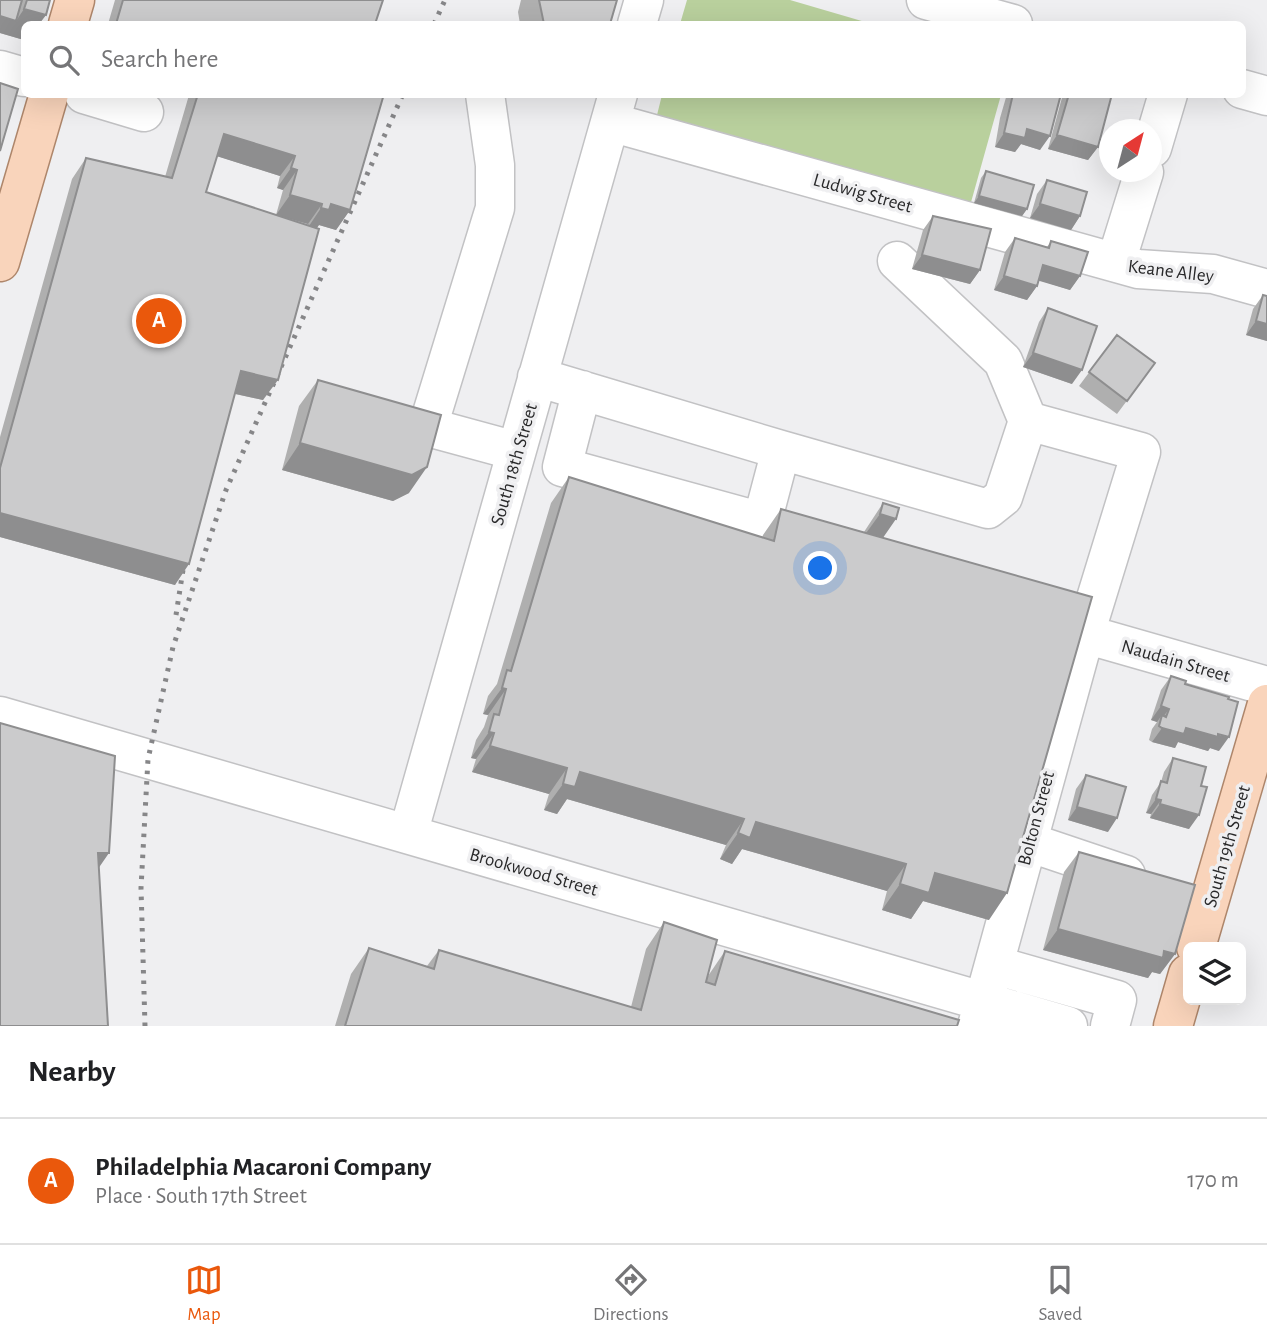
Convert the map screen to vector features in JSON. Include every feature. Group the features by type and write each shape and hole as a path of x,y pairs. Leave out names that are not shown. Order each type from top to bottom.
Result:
{"main road":[{"path":"69,21 75,0"},
{"path":"3,239 48,98"},
{"name":"South 19th Street","path":"1197,942 1267,704"},
{"path":"1173,1026 1183,992"}],"street":[{"path":"638,21 644,0"},
{"path":"926,0 1002,21"},
{"path":"0,70 21,76"},
{"path":"1246,90 1267,96"},
{"path":"97,98 144,112"},
{"path":"486,98 495,165 495,208 430,421 435,429 516,451"},
{"path":"1161,119 1167,98"},
{"name":"South 18th Street","path":"408,834 614,108"},
{"name":"Ludwig Street","path":"614,108 1116,262"},
{"path":"1116,262 1141,182"},
{"path":"537,377 988,509 1003,498 1028,421 1003,361 897,261"},
{"name":"Keane Alley","path":"1116,262 1155,271 1213,274 1267,289"},
{"path":"582,390 562,467 762,522 781,450"},
{"name":"Bolton Street","path":"980,1014 1086,634 1141,452 1028,421"},
{"name":"Naudain Street","path":"1086,634 1267,686"},
{"name":"Brookwood Street","path":"0,716 408,834 980,1014 1068,1026"},
{"path":"1028,842 1209,902"},
{"path":"994,965 1117,1000 1110,1026"}],"green space":[{"path":"687,0 790,0 862,21 681,21"},
{"path":"661,98 1000,98 968,213 656,119"}],"building":[{"path":"0,0 22,0 16,21 0,16"},
{"path":"27,0 50,0 46,15 24,9"},
{"path":"123,0 383,0 376,21 117,21"},
{"path":"539,0 617,0 611,21 543,21"},
{"path":"0,83 18,89 0,151"},
{"path":"197,98 383,98 350,210 331,204 329,210 321,208 322,204 290,195 297,170 291,168 295,156 224,134 206,192 319,229 278,380 241,371 189,564 0,513 0,468 86,158 172,178"},
{"path":"1012,98 1060,98 1050,136 1027,129 1025,138 1004,133"},
{"path":"1068,98 1111,98 1105,119 1099,119 1098,147 1057,135"},
{"path":"986,171 1034,185 1027,209 979,196"},
{"path":"1047,180 1087,192 1080,216 1040,204"},
{"path":"933,216 991,229 980,270 922,255"},
{"path":"1015,238 1049,248 1051,241 1088,252 1080,276 1043,265 1037,286 1004,276"},
{"path":"1263,295 1267,296 1267,324 1256,321"},
{"path":"1048,308 1097,326 1082,370 1033,353"},
{"path":"1117,335 1155,363 1127,401 1089,372"},
{"path":"318,380 441,415 427,467 412,475 300,443"},
{"path":"569,477 774,541 781,509 1092,597 1007,893 935,873 929,893 900,884 906,864 756,822 750,838 738,833 744,819 580,772 575,787 563,784 567,768 490,746 494,733 489,732 494,714 499,715 506,689 502,688 507,670 511,671"},
{"path":"883,503 899,508 896,519 880,514"},
{"path":"1171,676 1186,681 1185,684 1238,702 1229,737 1218,734 1218,737 1186,728 1184,734 1159,726 1162,715 1166,717 1169,709 1161,706"},
{"path":"0,723 115,756 109,853 98,853 108,1026 0,1026"},
{"path":"1173,758 1206,767 1201,786 1207,787 1199,815 1160,804 1161,800 1156,799 1161,781 1167,783"},
{"path":"1086,775 1126,787 1117,818 1077,807"},
{"path":"1079,852 1195,885 1175,954 1164,951 1163,958 1058,929"},
{"path":"664,922 717,940 706,982 715,985 725,951 959,1020 957,1026 345,1026 369,948 434,969 439,950 641,1010"}],"railway":[{"path":"435,21 445,0"},
{"path":"145,1026 141,888 148,759 173,647 226,490 401,98"},
{"path":"176,615 185,557"}],"place":[{"name":"Philadelphia Macaroni Company","path":"159,321"}]}
